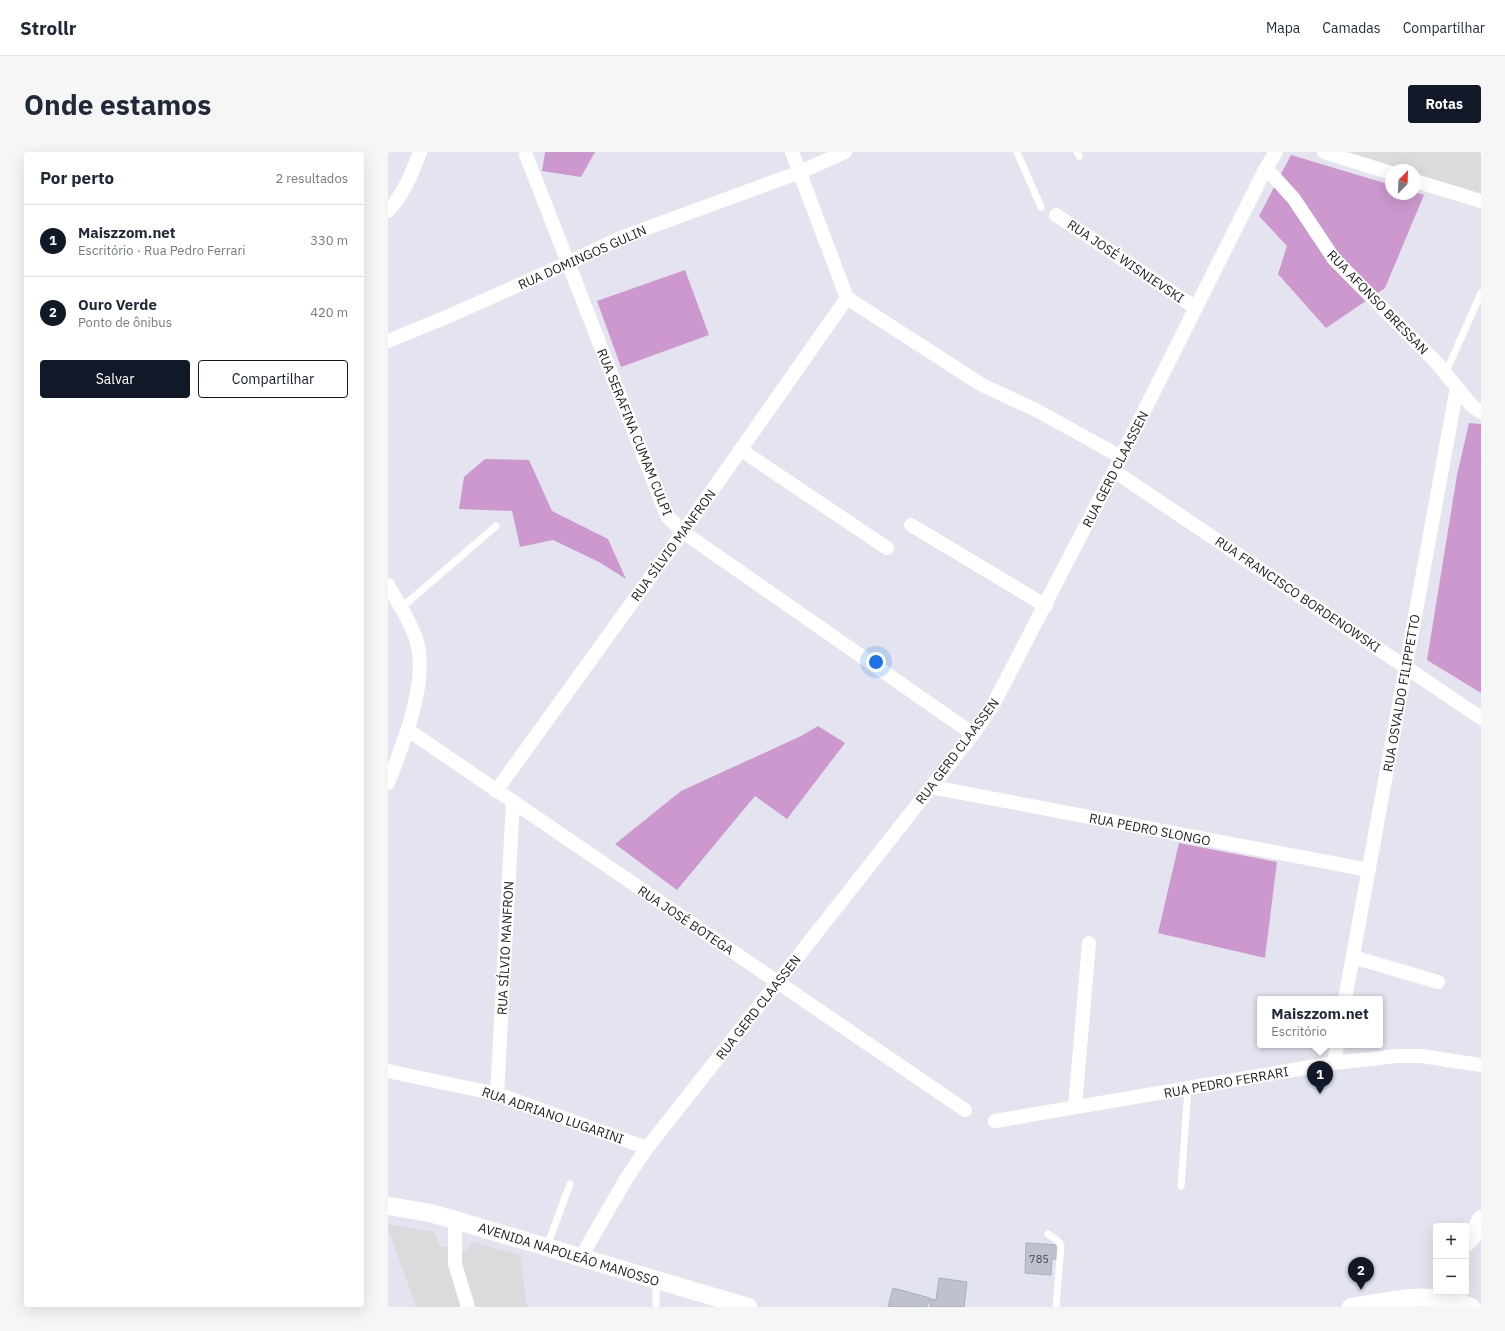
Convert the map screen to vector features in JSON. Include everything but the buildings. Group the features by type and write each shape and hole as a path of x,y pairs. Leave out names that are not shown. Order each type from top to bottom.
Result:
{"street":[{"path":"388,211 405,189 420,152"},
{"path":"792,152 847,298 982,385 1045,414 1121,457"},
{"name":"RUA DOMINGOS GULIN","path":"388,341 449,316 568,263 603,245 800,172 845,152"},
{"name":"RUA GERD CLAASSEN","path":"581,1257 626,1179 647,1148 973,734 1001,692 1046,606 1266,168 1276,152"},
{"path":"1328,153 1385,171"},
{"name":"RUA SERAFINA CUMAM CULPI","path":"526,155 668,517 683,532 973,734"},
{"name":"RUA AFONSO BRESSAN","path":"1266,168 1294,199 1334,259 1446,372 1472,406 1481,412"},
{"path":"1421,183 1481,201"},
{"name":"RUA JOSÉ WISNIEVSKI","path":"1056,215 1196,308"},
{"name":"RUA SÍLVIO MANFRON","path":"496,791 683,532 847,298"},
{"name":"RUA OSVALDO FILIPPETTO","path":"1346,996 1457,387"},
{"path":"741,450 887,548"},
{"name":"RUA FRANCISCO BORDENOWSKI","path":"1114,471 1481,718"},
{"path":"911,525 1046,606"},
{"path":"388,585 415,636 420,661 419,674 408,730 388,784"},
{"name":"RUA JOSÉ BOTEGA","path":"408,730 965,1110"},
{"name":"RUA PEDRO SLONGO","path":"931,787 1369,870"},
{"name":"RUA SÍLVIO MANFRON","path":"497,1094 513,802"},
{"path":"1075,1107 1089,943"},
{"path":"1353,957 1438,982"},
{"path":"1334,1063 1336,1048"},
{"name":"RUA PEDRO FERRARI","path":"995,1121 1334,1063 1421,1056 1481,1065"},
{"name":"RUA ADRIANO LUGARINI","path":"388,1071 497,1094 647,1148"},
{"name":"AVENIDA NAPOLEÃO MANOSSO","path":"388,1206 430,1213 455,1220 748,1307"},
{"path":"455,1220 455,1264 468,1307"},
{"path":"1469,1248 1475,1234"},
{"path":"1351,1307 1435,1295"},
{"path":"1445,1295 1470,1307"}],"lane":[{"path":"1017,152 1041,207"},
{"path":"1446,372 1481,293"},
{"path":"401,608 496,526"},
{"path":"1181,1186 1188,1088"},
{"path":"547,1247 570,1184"},
{"path":"1048,1234 1057,1240 1061,1246 1056,1307"},
{"path":"656,1280 656,1307"}],"shaded area":[{"path":"545,152 595,152 581,177 542,171"},
{"path":"1330,152 1481,152 1481,208 1421,188 1421,164 1385,164 1385,168"},
{"path":"1291,155 1385,183 1385,200 1421,200 1421,194 1424,195 1385,288 1326,328 1278,274 1287,246 1259,216"},
{"path":"685,270 709,335 621,367 597,301"},
{"path":"1469,423 1481,424 1481,693 1427,660 1457,475"},
{"path":"485,459 529,460 552,511 608,539 626,579 599,562 553,540 520,547 512,511 459,509 464,477"},
{"path":"818,726 845,743 787,819 755,796 677,890 615,844 681,791 801,736"},
{"path":"1179,843 1277,862 1265,958 1158,933"},
{"path":"388,1224 434,1232 440,1246 466,1252 472,1242 520,1255 527,1307 416,1307 388,1228"}],"place":[{"name":"Maiszzom.net","path":"1320,1094"},
{"name":"Ouro Verde","path":"1361,1290"}]}
